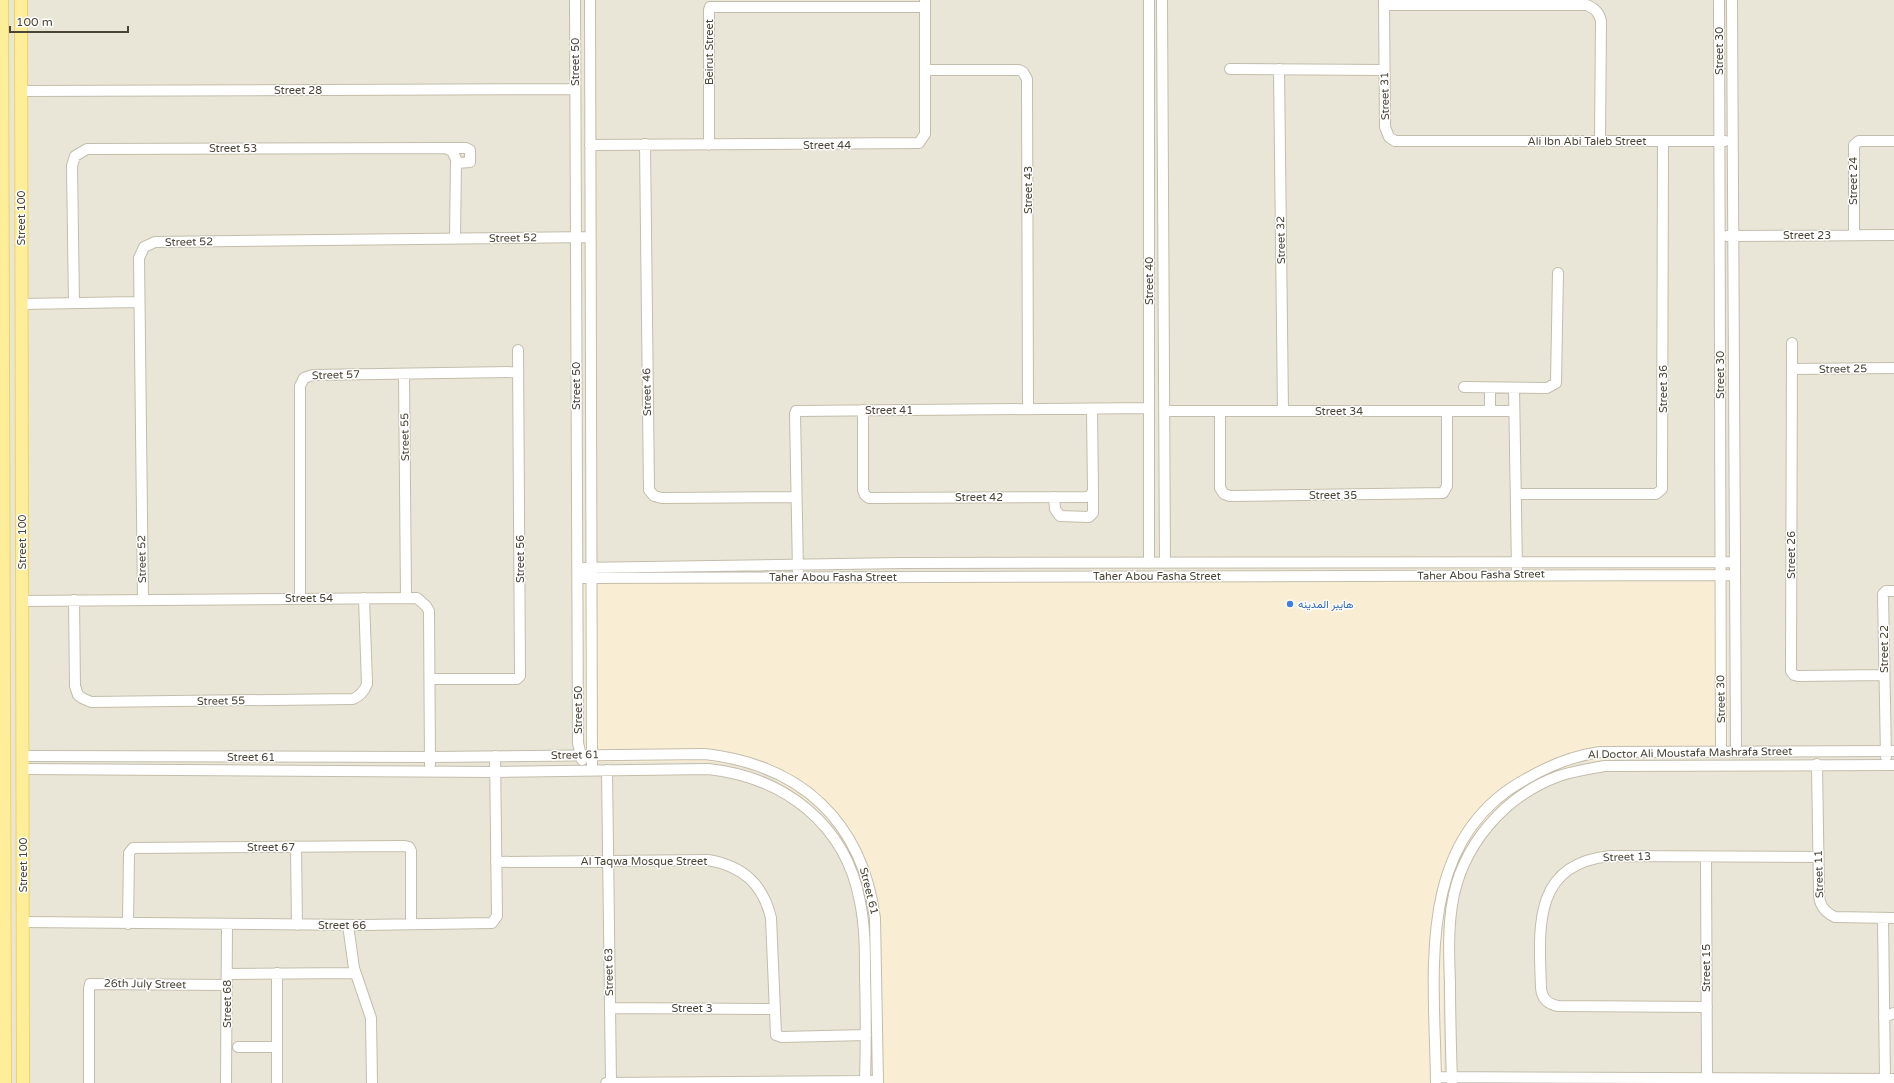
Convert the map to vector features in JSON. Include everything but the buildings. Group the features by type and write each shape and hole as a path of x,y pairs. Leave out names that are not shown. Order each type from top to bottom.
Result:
{"main road":[{"name":"Street 100","path":"2,0 2,805 5,844 2,964 5,1083"},
{"name":"Street 100","path":"21,0 23,1083"},
{"path":"2,253 21,253"},
{"path":"2,483 22,483"},
{"path":"5,844 23,844"}],"street":[{"name":"Street 50","path":"575,0 578,743 581,755 589,770"},
{"name":"Street 50","path":"589,770 592,755 590,0"},
{"name":"Street 40","path":"1149,0 1149,563"},
{"name":"Street 40","path":"1162,0 1165,563"},
{"name":"Street 30","path":"1718,0 1721,751"},
{"name":"Street 30","path":"1732,0 1736,750"},
{"name":"Street 31","path":"1384,3 1385,127 1389,137 1398,142 1442,142"},
{"path":"1384,3 1587,5 1592,8 1600,15 1601,21 1600,141"},
{"name":"Street 44","path":"590,144 915,145 922,141 925,134 925,4"},
{"name":"Beirut Street","path":"709,145 710,7 925,4"},
{"path":"1230,69 1384,70"},
{"name":"Street 32","path":"1279,69 1283,411"},
{"name":"Street 43","path":"925,70 1019,70 1023,72 1027,79 1028,409"},
{"name":"Street 28","path":"21,91 575,90"},
{"name":"Ali Ibn Abi Taleb Street","path":"1442,142 1733,140"},
{"name":"Street 36","path":"1516,494 1656,494 1662,489 1663,141"},
{"name":"Street 24","path":"1854,235 1854,145 1859,141 1894,141"},
{"name":"Street 46","path":"645,144 649,490 654,496 662,498 796,497"},
{"path":"445,148 452,152 456,163 455,239"},
{"name":"Street 53","path":"74,303 72,166 75,156 83,150 466,148 470,150 470,162 456,163"},
{"name":"Street 23","path":"1720,236 1894,235"},
{"name":"Street 52","path":"143,600 139,254 144,247 154,242 590,238"},
{"path":"1464,387 1547,388 1554,386 1557,380 1558,273"},
{"path":"22,304 139,302"},
{"name":"Street 26","path":"1792,343 1790,671 1794,675 1798,676 1884,676"},
{"name":"Street 56","path":"430,679 517,679 520,676 518,350"},
{"name":"Street 25","path":"1792,369 1894,368"},
{"name":"Street 57","path":"300,598 299,405 301,381 308,376 313,375 518,372"},
{"name":"Street 55","path":"404,374 406,597"},
{"path":"1490,388 1490,411"},
{"path":"1514,388 1518,575"},
{"name":"Street 41","path":"798,577 796,412 863,410 1149,408"},
{"path":"1054,497 1055,509 1060,516 1089,516 1093,513 1092,409"},
{"name":"Street 42","path":"863,410 863,490 866,497 1088,497 1093,491"},
{"name":"Street 34","path":"1164,411 1514,411"},
{"name":"Street 35","path":"1220,411 1220,488 1224,494 1230,496 1443,493 1448,486 1447,411"},
{"name":"Taher Abou Fasha Street","path":"591,573 798,565 1735,562"},
{"name":"Taher Abou Fasha Street","path":"578,573 798,577 1735,575"},
{"name":"Street 22","path":"1890,765 1884,676 1883,594 1887,590 1894,591"},
{"name":"Street 55","path":"74,600 76,690 78,695 86,701 107,702 353,699 362,694 367,684 364,598"},
{"name":"Street 54","path":"22,601 417,598 422,601 429,611 430,772"},
{"name":"Al Doctor Ali Moustafa Mashrafa Street","path":"1436,1080 1434,958 1439,907 1444,880 1452,859 1462,840 1476,820 1506,792 1520,782 1560,761 1581,755 1600,752 1682,752 1736,750 1890,751"},
{"path":"1682,752 1682,765"},
{"name":"Street 61","path":"22,762 705,754 722,756 761,766 788,778 832,814 852,842 861,860 871,892 876,918 878,1082"},
{"name":"Street 66","path":"23,922 348,925 494,922 497,916 495,756"},
{"name":"Street 61","path":"22,762 430,772 708,769 754,778 795,800 819,820 841,849 856,883 860,901 864,936 866,1035 865,1082"},
{"name":"Al Doctor Ali Moustafa Mashrafa Street","path":"1452,1080 1449,945 1452,904 1462,868 1474,846 1502,811 1520,797 1539,785 1560,776 1604,766 1817,764 1890,765"},
{"name":"Street 11","path":"1817,764 1819,901 1822,908 1828,914 1835,917 1894,918"},
{"name":"Street 63","path":"607,770 611,1083"},
{"path":"296,846 297,925"},
{"name":"Street 67","path":"128,924 129,853 133,848 296,846 408,846 411,850 411,924"},
{"name":"Street 15","path":"1706,856 1709,1080"},
{"name":"Street 13","path":"1707,1007 1558,1006 1547,1002 1541,993 1540,922 1545,901 1560,879 1581,863 1601,857 1818,857"},
{"name":"Al Taqwa Mosque Street","path":"496,862 608,860 708,860 721,862 745,874 762,893 772,918 775,1032 779,1036 866,1035"},
{"path":"1436,1080 1852,1081 1890,1079 1884,1017 1883,918"},
{"name":"Street 68","path":"226,1083 227,924"},
{"path":"348,925 355,972 371,1018 372,1083"},
{"path":"864,936 876,936"},
{"path":"227,974 355,972"},
{"path":"277,973 277,1083"},
{"name":"26th July Street","path":"89,1083 90,984 227,985"},
{"name":"Street 3","path":"610,1008 775,1009"},
{"path":"1884,1017 1894,1012"},
{"path":"238,1047 277,1047"},
{"path":"606,1083 878,1082"}],"shaded area":[{"path":"0,0 1894,0 1894,1083 0,1083"},
{"path":"1727,568 1728,758 1628,758 1581,762 1538,778 1506,800 1479,828 1460,860 1447,898 1443,932 1444,1083 873,1083 872,954 869,912 863,886 853,858 832,824 814,806 792,790 768,776 747,767 714,762 585,762 584,573"}],"place":[{"name":"هايبر المدينه","path":"1290,604"}]}
